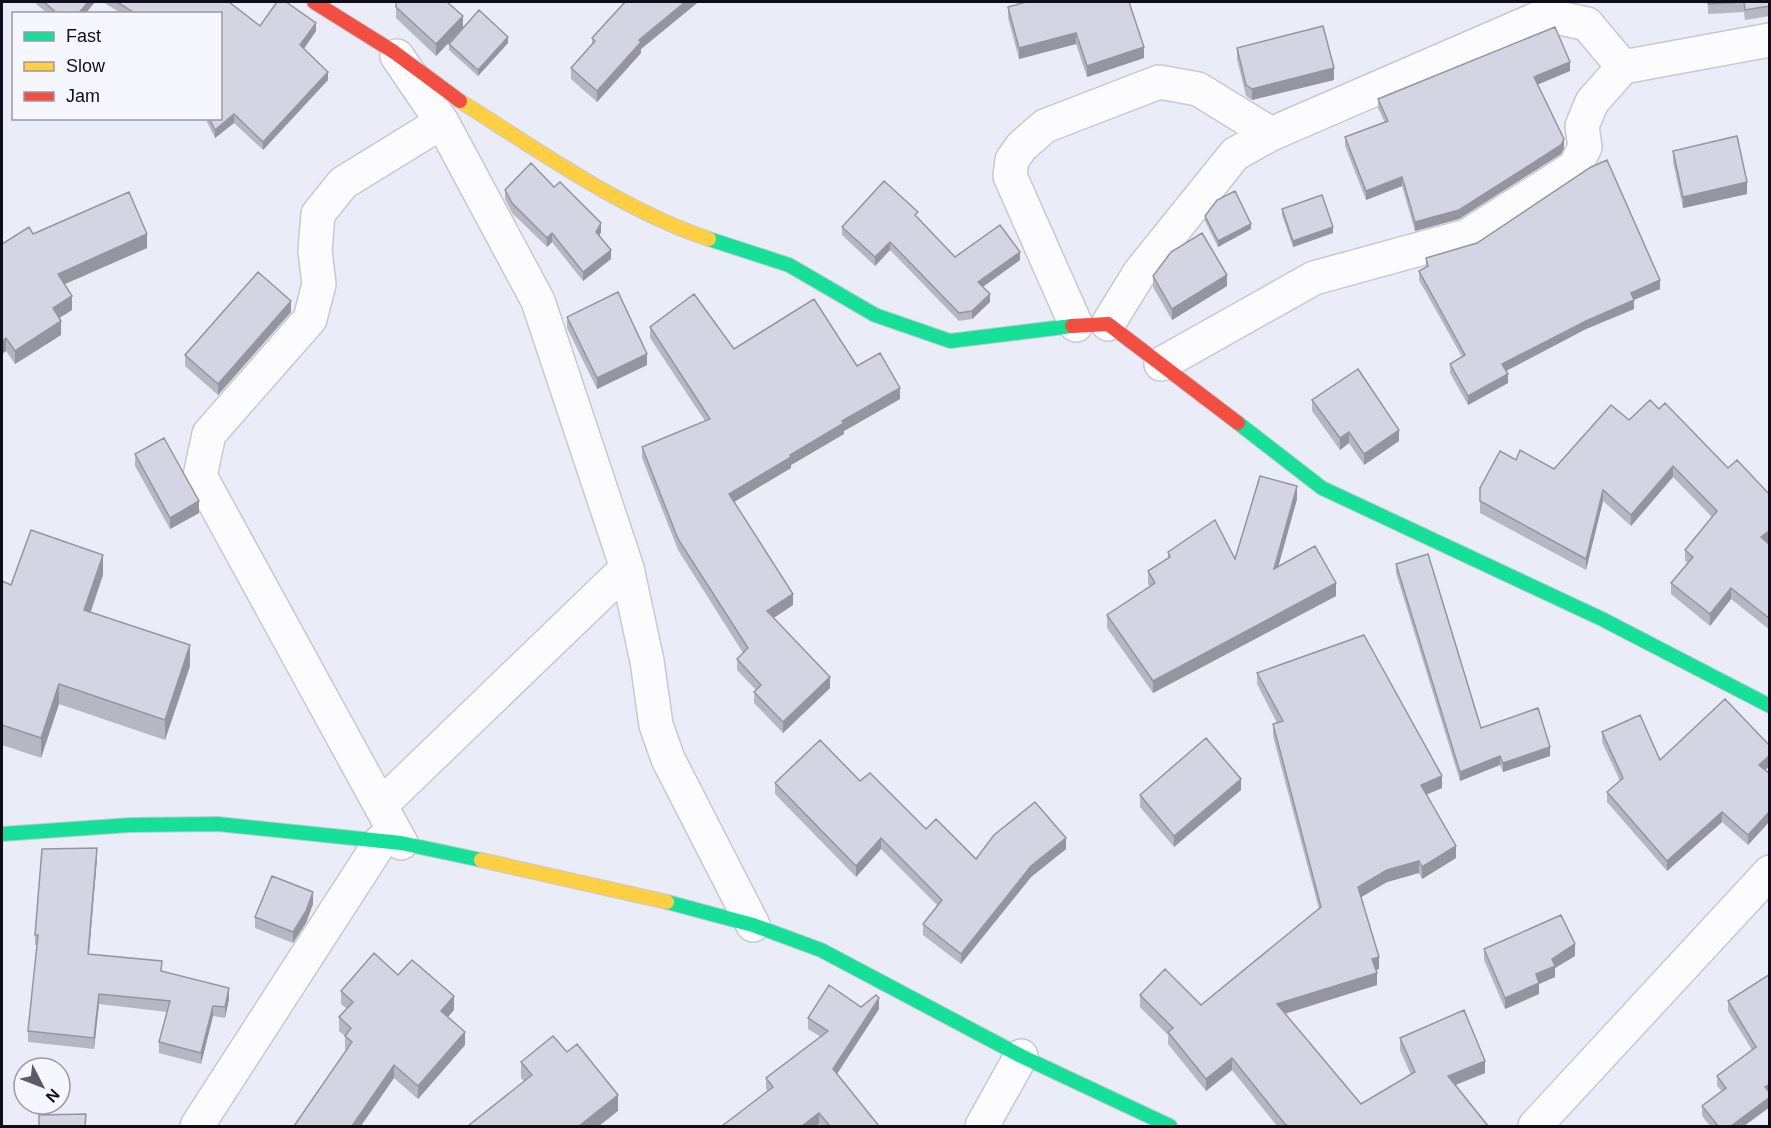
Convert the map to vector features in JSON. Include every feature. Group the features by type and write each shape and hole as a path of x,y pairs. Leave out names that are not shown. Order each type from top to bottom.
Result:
{"street":[{"path":"314,2 394,52 453,96 585,180 689,232 789,266 875,315 950,341 1092,325 1140,272 1235,154 1271,134 1546,15 1587,24 1623,67"},
{"path":"1161,364 1314,278 1467,236 1566,173 1575,167 1585,147 1582,126 1592,102 1623,67 1770,40"},
{"path":"394,52 442,122 538,301 627,568 647,661 656,725 668,759 753,925"},
{"path":"1271,134 1198,89 1159,82 1045,126 1022,146 1012,160 1010,176 1092,325 1161,364 1322,488 1602,619 1770,706"},
{"path":"197,1126 391,842 381,805 200,476 209,434 310,319 319,285 315,251 318,214 343,183 442,122"},
{"path":"381,805 627,568"},
{"path":"2,834 130,825 218,824 391,842 617,889 753,925 821,950 1021,1056 1170,1126"},
{"path":"1535,1126 1770,872"},
{"path":"982,1126 1021,1056"}],"building":[{"path":"44,2 88,2 80,12 56,12"},
{"path":"117,2 229,2 260,26 277,2 286,2 316,23 300,45 328,72 263,142 234,114 215,130 210,120 222,120 222,12 133,12"},
{"path":"396,2 447,2 463,16 436,44 396,7"},
{"path":"625,2 685,2 639,40 641,42 597,91 571,68 595,41 592,38"},
{"path":"1026,2 1129,2 1144,47 1087,66 1076,33 1019,48 1008,7"},
{"path":"1708,2 1744,2 1708,4"},
{"path":"1744,2 1770,2 1770,6 1745,10"},
{"path":"479,10 508,37 478,70 449,44"},
{"path":"1323,26 1334,68 1252,89 1246,85 1237,48"},
{"path":"1555,27 1570,62 1534,77 1564,139 1561,145 1459,210 1415,222 1402,177 1366,191 1345,137 1388,121 1378,99"},
{"path":"1737,136 1747,182 1683,197 1673,151"},
{"path":"1607,160 1660,280 1631,293 1634,300 1586,321 1502,364 1508,374 1468,396 1450,364 1465,355 1419,271 1428,266 1426,258 1477,243 1591,167"},
{"path":"531,163 554,187 560,182 601,223 596,232 611,250 583,272 552,233 547,238 512,203 505,190"},
{"path":"884,181 918,212 915,215 955,257 1000,225 1020,252 978,282 990,294 972,311 959,313 890,242 875,257 842,227"},
{"path":"1235,191 1251,224 1218,241 1205,216 1217,200"},
{"path":"129,192 147,234 58,274 72,296 53,308 61,321 15,351 6,338 2,341 2,244 29,227 33,234"},
{"path":"1322,195 1333,227 1293,241 1282,209"},
{"path":"1202,233 1227,275 1172,309 1153,276 1171,252"},
{"path":"258,272 291,301 218,384 185,355"},
{"path":"618,292 647,354 597,378 567,317"},
{"path":"694,294 734,349 814,299 857,366 880,353 900,388 842,421 844,423 729,494 793,594 767,611 830,677 783,722 754,692 761,685 737,659 748,648 678,539 642,447 710,419 650,327"},
{"path":"1358,369 1399,430 1364,454 1349,432 1340,438 1312,400"},
{"path":"1650,400 1659,409 1665,403 1728,468 1737,460 1770,495 1770,530 1761,537 1770,545 1770,619 1731,588 1710,614 1671,583 1693,557 1685,550 1717,511 1673,466 1631,515 1603,490 1586,559 1480,501 1480,488 1500,451 1516,460 1520,450 1554,469 1611,405 1629,420"},
{"path":"164,438 199,501 170,518 135,454"},
{"path":"1260,476 1297,486 1274,569 1315,546 1336,583 1153,681 1107,615 1155,583 1148,571 1170,557 1168,552 1215,520 1235,559"},
{"path":"31,530 103,555 84,610 190,645 165,720 59,684 41,738 2,725 2,581 11,585"},
{"path":"1428,554 1481,728 1538,708 1550,747 1503,763 1500,756 1460,772 1396,564"},
{"path":"1364,635 1442,776 1421,785 1456,846 1422,867 1419,861 1387,870 1358,887 1379,957 1372,959 1377,973 1277,1004 1361,1104 1415,1072 1400,1038 1464,1010 1485,1061 1448,1076 1488,1126 1288,1126 1232,1058 1206,1079 1168,1032 1173,1028 1140,995 1165,969 1201,1005 1321,907 1273,724 1283,721 1257,673"},
{"path":"1725,699 1770,746 1770,755 1759,765 1770,774 1770,811 1748,835 1722,812 1667,861 1607,792 1623,778 1602,732 1640,715 1660,760"},
{"path":"1206,738 1241,779 1174,836 1140,795"},
{"path":"820,740 860,781 870,773 926,829 936,819 976,859 994,835 1035,802 1066,838 1031,866 961,954 923,924 942,900 881,838 856,866 775,783"},
{"path":"97,848 88,954 162,961 161,971 229,988 225,1007 213,1006 201,1053 159,1042 170,1001 99,994 94,1038 28,1031 38,935 35,935 42,849"},
{"path":"272,876 313,892 306,911 293,932 255,917"},
{"path":"1561,915 1575,944 1552,959 1555,966 1536,974 1539,983 1505,998 1484,949"},
{"path":"374,953 398,975 412,960 454,996 441,1011 465,1032 418,1086 394,1065 352,1126 294,1126 352,1042 345,1036 351,1028 339,1017 353,1002 341,991"},
{"path":"1770,974 1770,1084 1765,1087 1770,1097 1731,1126 1718,1126 1702,1106 1726,1088 1717,1076 1756,1047 1728,1001"},
{"path":"829,985 861,1007 876,995 879,998 833,1069 879,1126 830,1126 819,1113 802,1126 722,1126 773,1087 766,1078 828,1031 808,1018"},
{"path":"553,1036 567,1052 577,1044 618,1095 579,1126 468,1126 532,1075 521,1062"},
{"path":"86,1114 85,1126 39,1126 39,1116"}],"traffic: fast":[{"path":"709,239 789,265 875,315 950,341 1072,326"},
{"path":"1238,423 1322,488 1602,619 1770,706"},
{"path":"2,834 130,825 218,824 401,843 481,860"},
{"path":"667,902 753,925 821,950 1021,1056 1170,1126"}],"traffic: slow":[{"path":"460,101 613,196 677,227 709,239"},
{"path":"481,860 667,902"}],"traffic: jam":[{"path":"314,2 394,52 460,101"},
{"path":"1072,326 1108,324 1238,423"}]}
